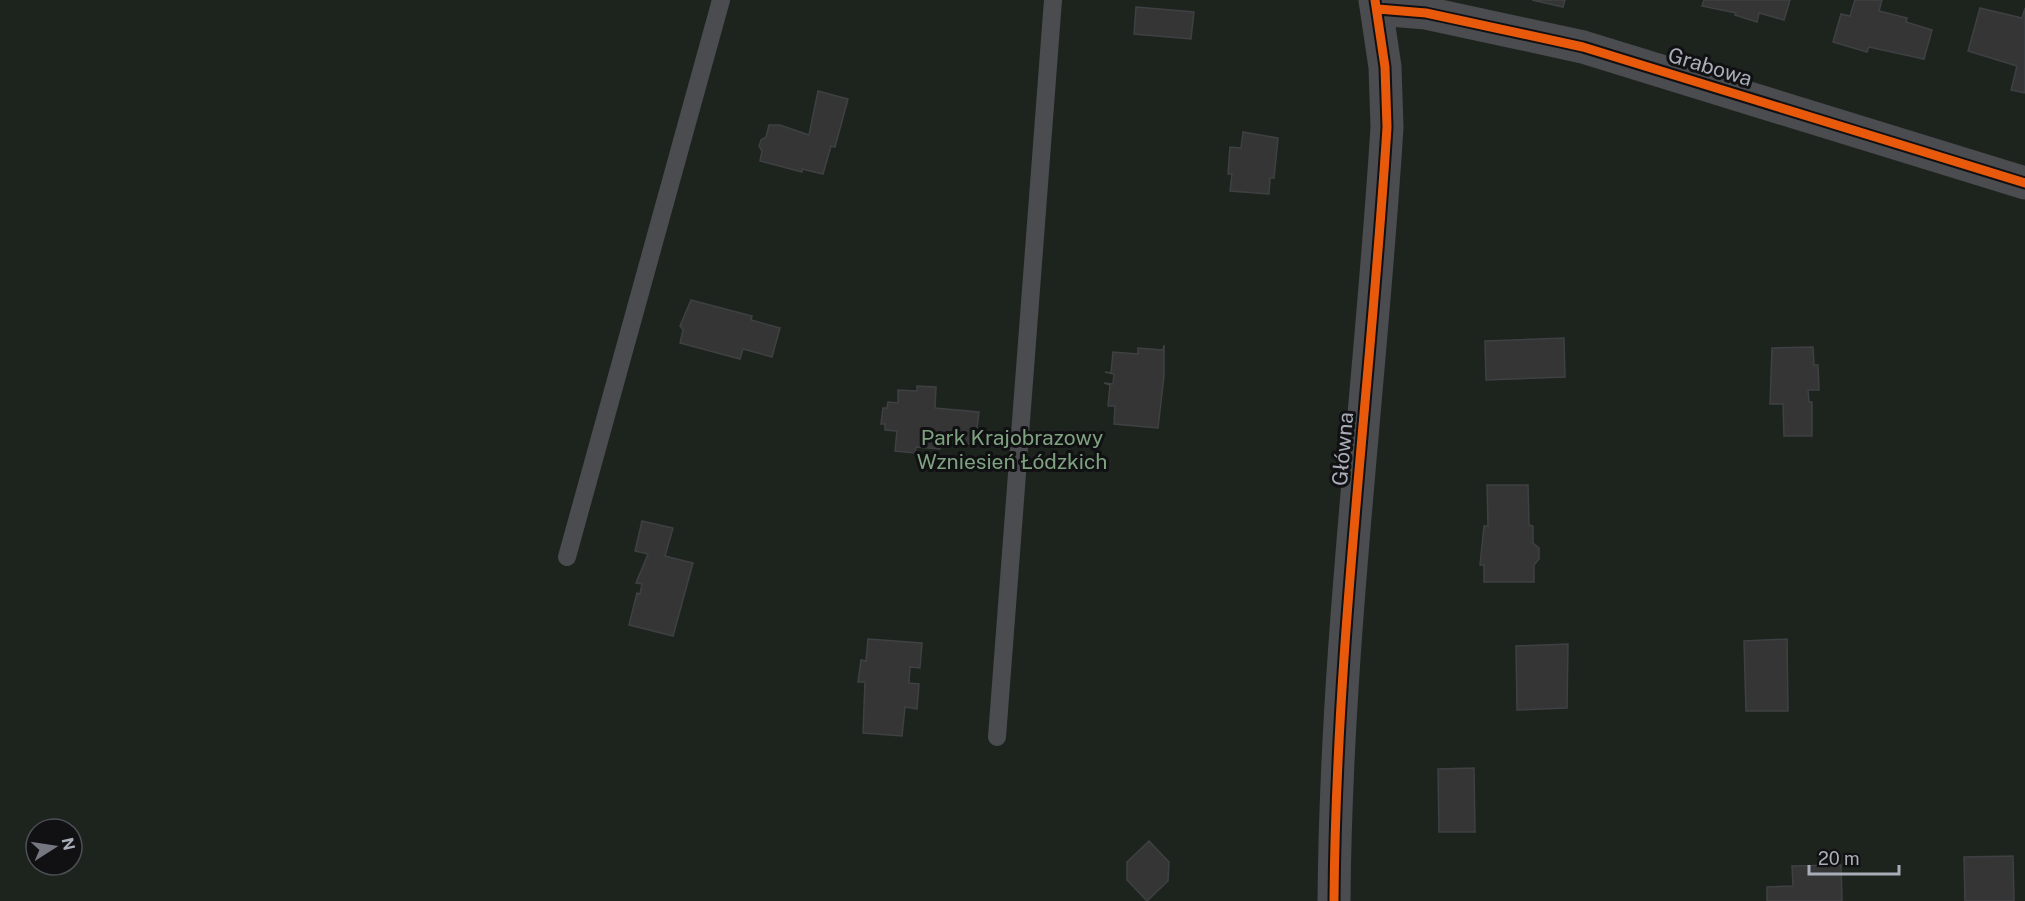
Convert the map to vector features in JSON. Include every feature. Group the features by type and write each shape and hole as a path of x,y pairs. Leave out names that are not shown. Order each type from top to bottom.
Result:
{"street":[{"name":"Grabowa","path":"1377,4 1583,47 2025,183"},
{"name":"Główna","path":"1334,901 1335,815 1348,616 1387,127 1385,67 1377,4"}],"lane":[{"path":"567,557 721,0"},
{"path":"997,737 1053,0"}],"green space":[{"name":"Park Krajobrazowy Wzniesień Łódzkich","path":"0,0 2025,0 2025,901 0,901"}],"building":[{"path":"1532,0 1565,0 1563,7"},
{"path":"1704,0 1790,0 1784,20 1759,13 1757,22 1735,15 1736,13 1702,6"},
{"path":"1855,0 1882,0 1879,11 1907,18 1906,22 1932,30 1924,59 1869,47 1867,52 1833,42 1841,14 1850,16"},
{"path":"1136,7 1194,12 1191,39 1134,34"},
{"path":"1980,8 2022,18 2025,8 2025,93 2011,90 2017,66 1968,51"},
{"path":"818,91 848,99 835,147 831,146 823,174 802,169 802,172 760,161 762,151 759,146 761,140 766,137 769,125 780,125 809,135"},
{"path":"1243,132 1278,138 1274,178 1270,178 1269,194 1230,191 1232,174 1228,174 1230,147 1241,148"},
{"path":"691,300 752,316 751,320 780,328 772,357 743,349 740,359 680,343 683,330 680,326"},
{"path":"1564,338 1565,377 1486,380 1485,341"},
{"path":"1164,345 1164,376 1158,428 1114,424 1115,406 1108,406 1110,385 1104,383 1113,384 1114,374 1105,372 1111,373 1113,352 1138,354 1138,348 1163,350"},
{"path":"1813,347 1814,365 1818,365 1819,390 1808,390 1809,402 1812,402 1812,436 1784,436 1783,404 1770,404 1772,348"},
{"path":"917,386 936,387 935,408 979,412 977,428 973,428 972,444 941,442 940,449 916,447 915,453 895,451 897,431 885,430 885,424 881,424 883,408 887,408 888,402 898,403 898,390 917,391"},
{"path":"1487,485 1528,485 1529,525 1533,526 1533,543 1539,548 1539,559 1534,565 1534,582 1484,582 1484,565 1480,565 1484,526 1488,526"},
{"path":"642,521 673,528 665,556 693,563 673,636 629,625 637,593 640,594 642,584 636,583 648,554 635,551"},
{"path":"868,639 922,643 920,668 910,667 909,683 919,684 917,709 905,707 902,736 863,733 865,682 858,682 861,660 866,661"},
{"path":"1787,639 1788,711 1746,711 1744,641"},
{"path":"1568,644 1567,708 1517,710 1516,646"},
{"path":"1474,768 1475,832 1439,832 1438,769"},
{"path":"1149,841 1169,862 1168,881 1147,901 1127,880 1127,862"},
{"path":"2013,856 2014,901 1965,901 1964,857"},
{"path":"1841,865 1842,901 1767,901 1767,887 1793,886 1792,866"}],"cycle path":[{"path":"1334,901 1336,804 1347,610 1387,127 1385,67 1375,0"},
{"path":"1378,9 1426,13 1583,47 2025,183"}]}
